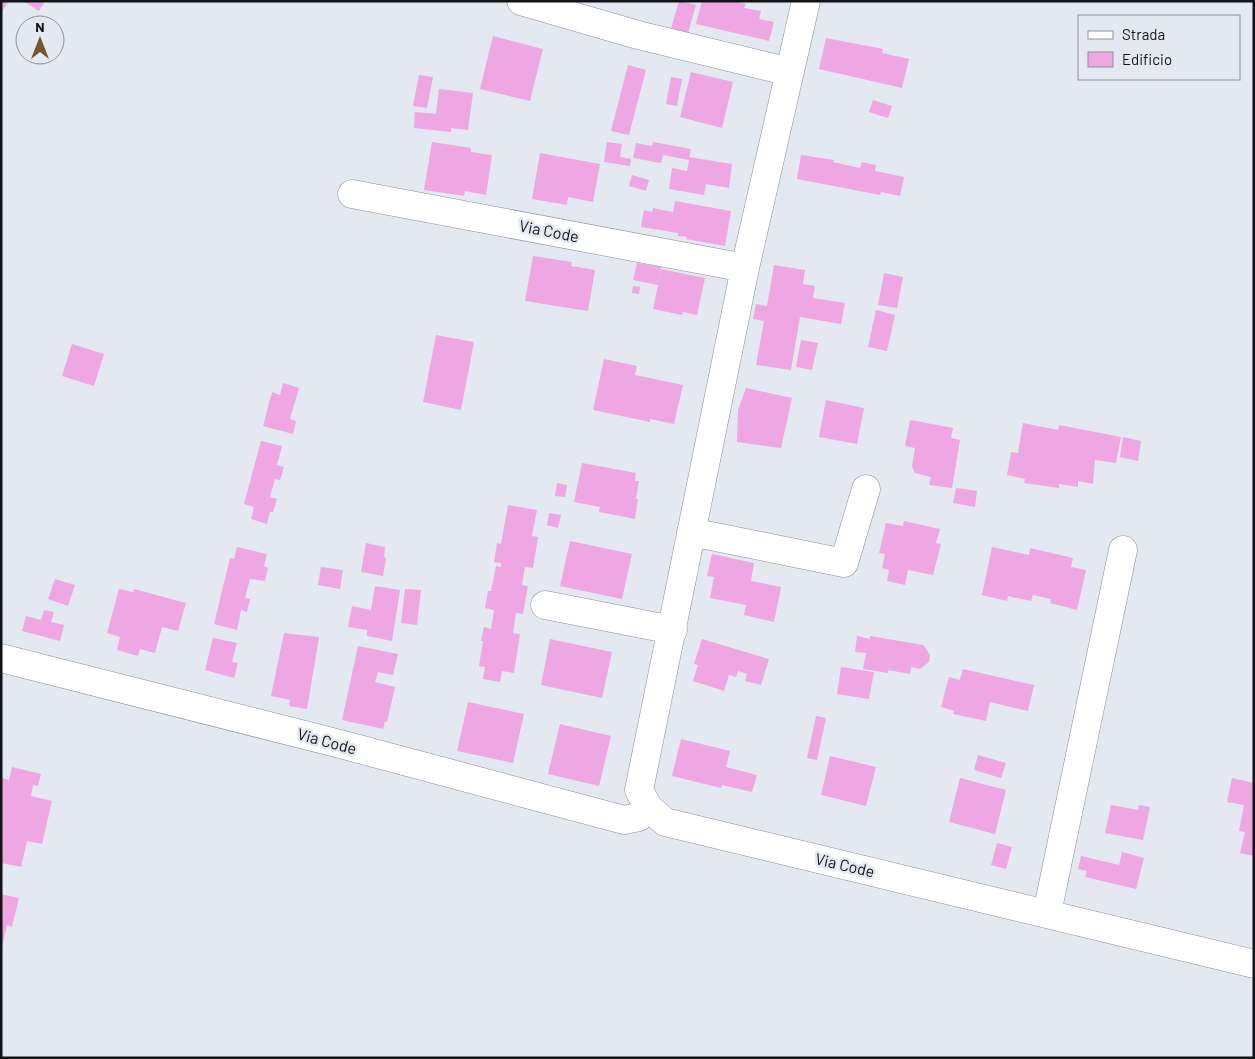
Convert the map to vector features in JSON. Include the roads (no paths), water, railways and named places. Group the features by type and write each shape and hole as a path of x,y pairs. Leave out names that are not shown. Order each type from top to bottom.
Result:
{"street":[{"path":"521,1 638,36 790,72"},
{"path":"648,807 639,790 745,268 806,1"},
{"name":"Via Code","path":"352,194 745,268"},
{"path":"691,532 844,563 866,489"},
{"path":"1047,913 1123,550"},
{"path":"545,606 673,630"},
{"name":"Via Code","path":"1,658 344,745 624,820 639,817 648,807 665,822 1254,964"}]}
